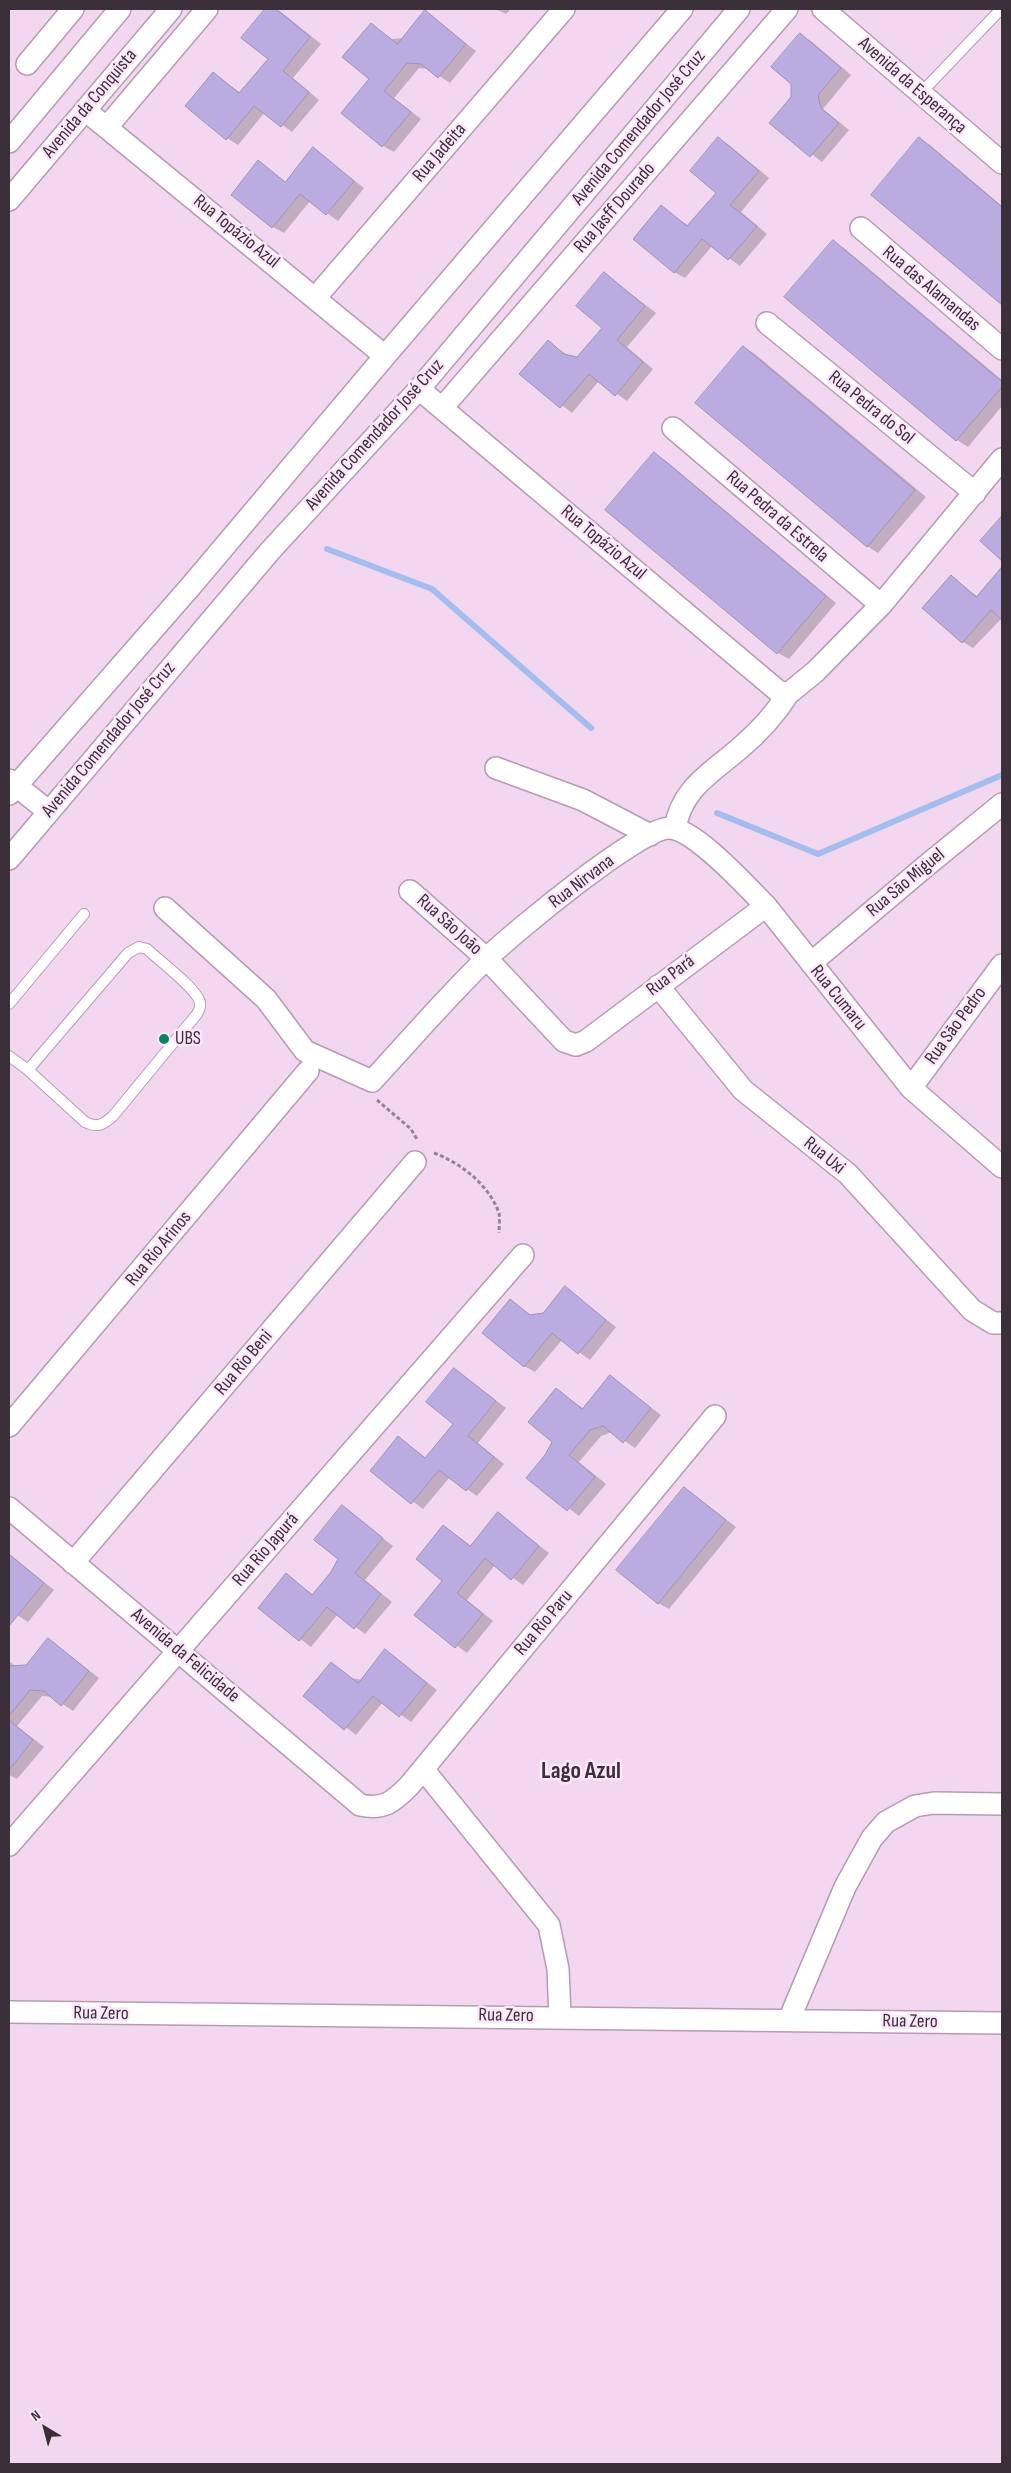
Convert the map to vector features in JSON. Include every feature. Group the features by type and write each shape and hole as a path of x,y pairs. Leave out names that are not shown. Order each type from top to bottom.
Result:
{"street":[{"path":"27,64 73,9"},
{"name":"Avenida da Conquista","path":"9,142 120,9"},
{"name":"Avenida da Conquista","path":"9,200 171,9"},
{"path":"107,127 207,9"},
{"name":"Rua Jadeita","path":"316,297 564,9"},
{"name":"Avenida Comendador José Cruz","path":"11,786 191,586 682,9"},
{"name":"Avenida Comendador José Cruz","path":"9,859 270,551 419,389 739,9"},
{"name":"Rua Jasff Dourado","path":"442,408 787,9"},
{"name":"Avenida da Esperança","path":"823,9 1002,163"},
{"name":"Rua Topázio Azul","path":"85,110 316,297 385,356"},
{"name":"Rua das Alamandas","path":"860,228 1002,349"},
{"name":"Rua Pedra do Sol","path":"767,323 975,493"},
{"name":"Rua Topázio Azul","path":"419,389 778,692 788,694"},
{"name":"Rua Pedra da Estrela","path":"673,428 881,605"},
{"path":"675,829 681,805 691,791 764,726 788,694 801,686 881,605 1002,459"},
{"path":"496,768 582,800 650,835"},
{"path":"11,786 48,811"},
{"name":"Rua São Miguel","path":"811,963 1002,804"},
{"name":"Rua Nirvana","path":"372,1081 487,959 536,917 607,862 650,835 668,828 675,829"},
{"name":"Rua Cumaru","path":"675,829 699,843 720,860 766,906 911,1088 999,1159"},
{"name":"Rua São João","path":"410,891 487,959 564,1041 576,1045"},
{"name":"Rua Pará","path":"576,1045 586,1041 766,906"},
{"path":"165,908 266,999 305,1051 372,1081"},
{"name":"Rua São Pedro","path":"911,1088 1002,965"},
{"name":"Rua Uxi","path":"658,986 743,1090 781,1123 826,1154 848,1174 972,1310 998,1323"},
{"name":"Rua Rio Arinos","path":"9,1426 308,1071"},
{"name":"Rua Rio Beni","path":"73,1563 423,1154"},
{"name":"Rua Rio Japurá","path":"9,1845 523,1255"},
{"name":"Rua Rio Paru","path":"360,1805 373,1808 396,1799 423,1770 715,1416"},
{"name":"Avenida da Felicidade","path":"9,1508 360,1805"},
{"path":"423,1770 549,1925 558,1969 560,2017"},
{"path":"789,2020 849,1879 872,1838 886,1822 915,1806 934,1803 1002,1804"},
{"name":"Rua Zero","path":"9,2012 288,2017 560,2017 1002,2022"}],"lane":[{"path":"922,94 1001,9"},
{"path":"9,1004 84,914"},
{"path":"9,1056 28,1070 85,1122 93,1126 103,1124 113,1116 197,1014 201,1006 200,1001 194,991 147,949 139,947 132,949 28,1070"}],"path":[{"path":"372,1081 375,1098 411,1129 423,1154 450,1159 479,1181 499,1214 499,1233"}],"building":[{"path":"265,9 276,9 310,37 283,71 309,92 281,127 254,106 226,140 185,106 213,72 239,93 268,59 241,38"},
{"path":"425,10 466,44 438,78 421,64 407,63 384,91 411,112 382,147 341,113 369,79 342,57 371,23 397,44"},
{"path":"800,33 841,68 818,95 821,108 839,123 810,157 769,123 791,97 791,84 771,67"},
{"path":"718,137 759,171 730,205 757,226 728,260 702,239 674,273 633,239 661,205 687,226 716,193 690,171"},
{"path":"919,137 1002,207 1002,305 871,195"},
{"path":"313,147 354,181 326,215 300,194 272,228 231,195 258,160 285,182"},
{"path":"833,240 1002,382 1002,387 956,441 784,297"},
{"path":"604,272 645,306 617,340 643,362 615,396 589,374 560,408 519,374 548,340 564,354 577,357 602,328 576,306"},
{"path":"743,346 915,490 867,547 695,403"},
{"path":"654,452 826,596 777,654 605,510"},
{"path":"1002,516 1002,561 980,541"},
{"path":"1002,567 1002,620 991,610 962,643 922,608 951,575 976,597"},
{"path":"565,1286 606,1320 578,1354 552,1333 524,1367 482,1333 510,1299 530,1315 543,1313"},
{"path":"454,1368 496,1401 468,1436 494,1457 466,1491 439,1470 411,1504 370,1471 398,1436 425,1458 453,1424 426,1402"},
{"path":"610,1375 651,1408 623,1443 603,1426 590,1430 569,1455 595,1477 567,1511 526,1478 545,1455 552,1442 528,1422 556,1388 582,1409"},
{"path":"684,1487 726,1520 658,1604 616,1570"},
{"path":"342,1505 383,1538 355,1573 381,1594 354,1629 327,1607 299,1641 258,1608 286,1573 312,1595 331,1572 338,1559 314,1540"},
{"path":"498,1512 539,1546 511,1580 485,1558 457,1593 483,1614 455,1648 414,1615 442,1581 416,1559 443,1525 470,1546"},
{"path":"9,1554 44,1583 9,1626"},
{"path":"48,1638 89,1671 61,1706 44,1691 30,1690 9,1716 9,1666 26,1665"},
{"path":"385,1649 427,1683 399,1717 373,1696 344,1730 303,1696 331,1662 358,1683"},
{"path":"9,1720 33,1740 9,1770"}],"waterway":[{"path":"327,549 432,589 591,728"},
{"path":"717,813 818,854 1002,775"}],"place":[{"name":"UBS","path":"164,1039"}],"district":[{"name":"Lago Azul","path":"581,1772"}]}
